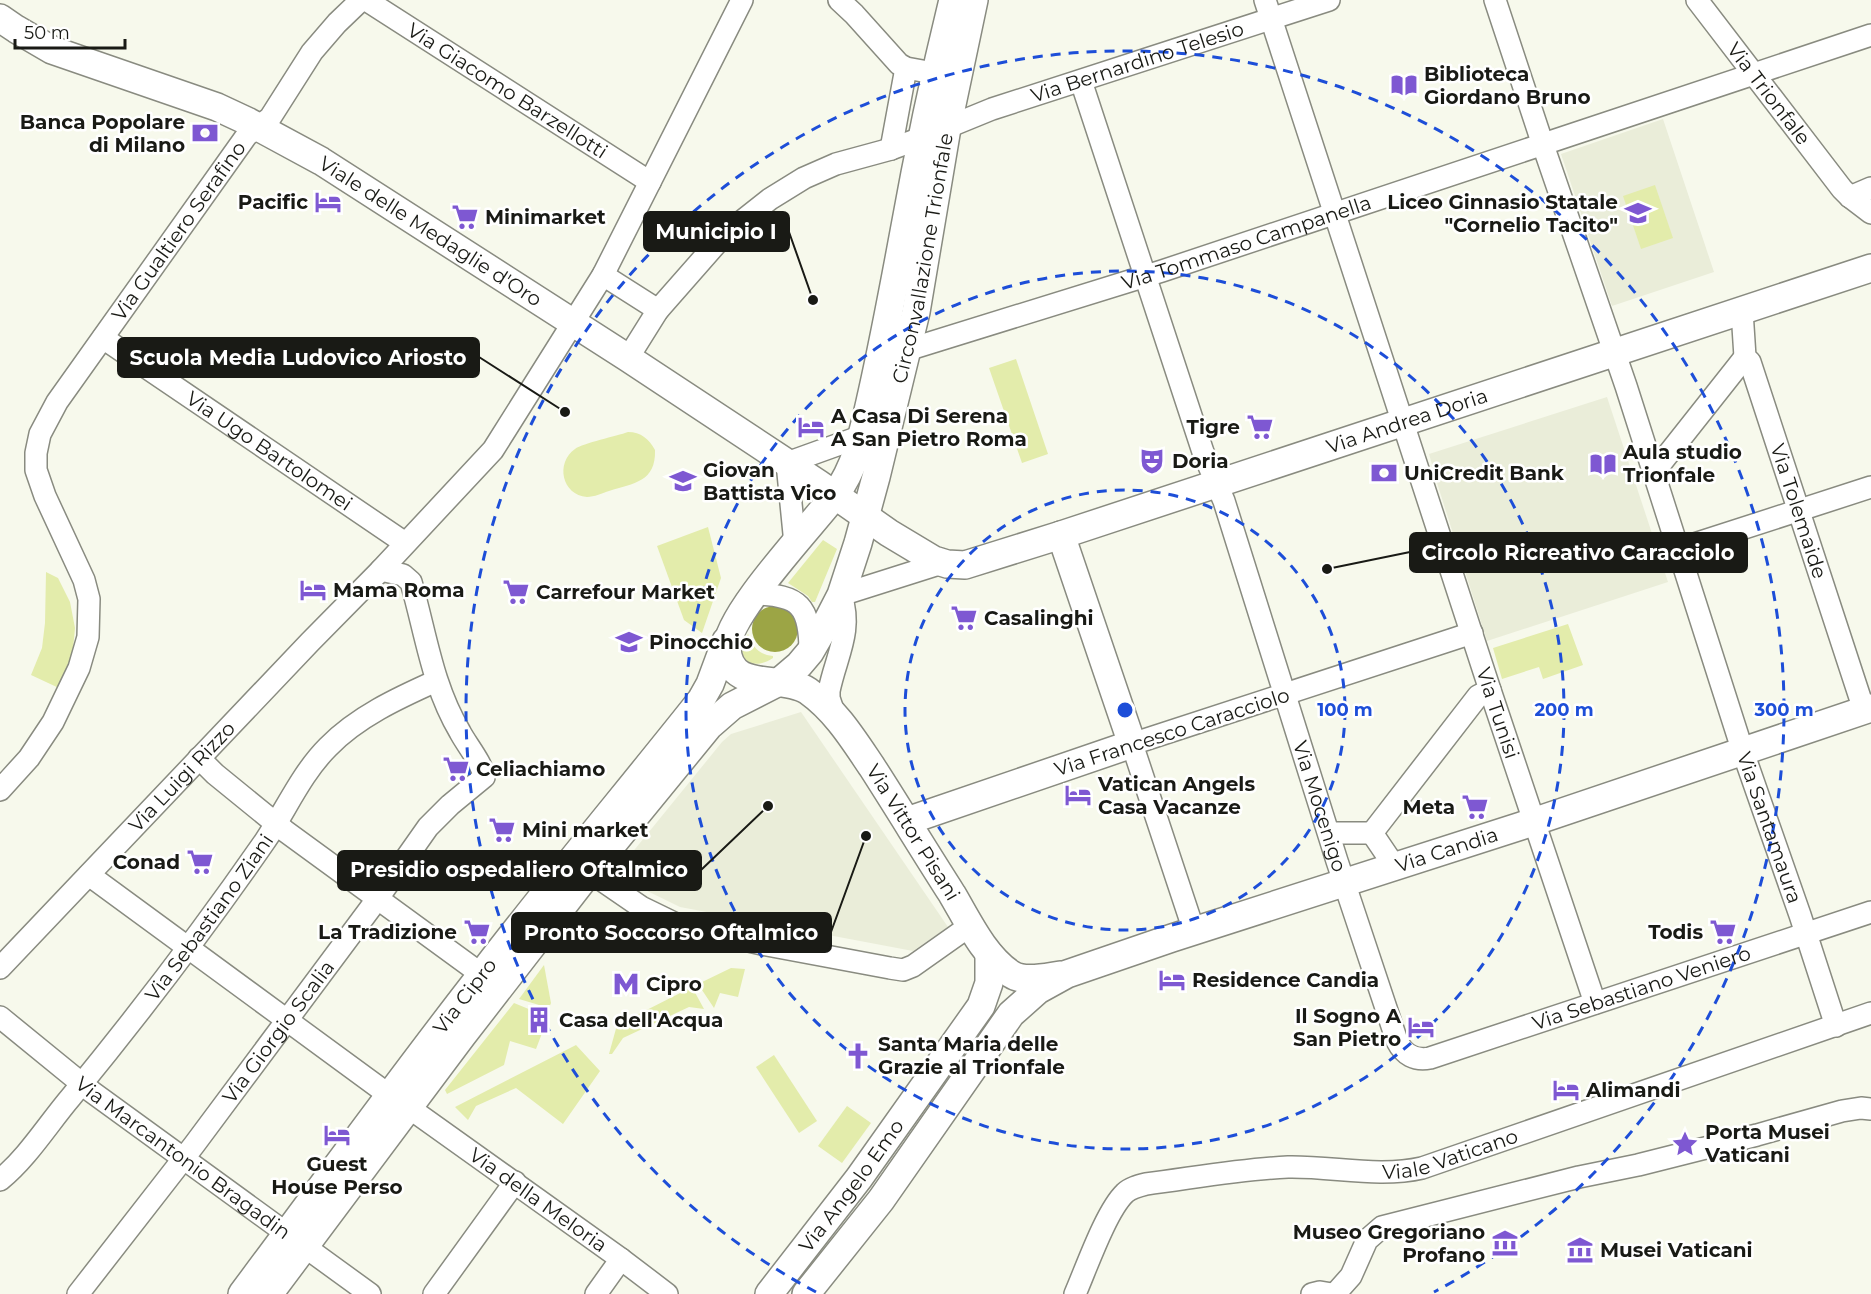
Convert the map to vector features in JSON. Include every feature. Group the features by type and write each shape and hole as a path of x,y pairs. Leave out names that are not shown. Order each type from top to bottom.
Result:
{"main road":[{"name":"Circonvallazione Trionfale","path":"810,652 841,595 876,477 916,312 947,128 947,75 953,0"},
{"name":"Circonvallazione Trionfale","path":"754,594 836,495 849,473 862,436 883,344 921,138 974,0"},
{"name":"Viale delle Medaglie d'Oro","path":"0,18 52,50 207,103 321,161 628,358 836,495 903,542 942,563"},
{"name":"Via Andrea Doria","path":"942,563 970,564 1871,268"},
{"path":"1061,535 1132,744"},
{"path":"754,594 727,639 728,657 733,668 752,680 779,682 810,652"},
{"name":"Via Cipro","path":"242,1294 296,1240 399,1101 481,974 701,700 711,684 727,639"},
{"name":"Via Cipro","path":"399,1101 462,1036 590,872 709,726 732,706 779,682"},
{"name":"Via Vittor Pisani","path":"779,682 804,689 834,713 908,821 989,954 1017,977 1035,978 1067,974"},
{"name":"Via Candia","path":"1028,999 1038,990 1067,974 1868,709"},
{"name":"Via Francesco Caracciolo","path":"908,821 1132,744"},
{"name":"Via Angelo Emo","path":"769,1294 859,1178 981,1006 988,983 989,954"},
{"name":"Via Angelo Emo","path":"806,1294 881,1200 1005,1022 1028,999"},
{"name":"Via Cipro","path":"269,1294 296,1240"}],"street":[{"name":"Via Gualtiero Serafino","path":"0,790 29,758 64,701 84,657 90,619 87,589 36,470 36,453 42,428 50,413 242,142 270,118 312,52 330,29 364,0"},
{"name":"Via Giacomo Barzellotti","path":"364,0 650,182"},
{"path":"409,540 493,450 573,324 603,275 742,0"},
{"path":"839,0 895,61 906,68 947,75"},
{"name":"Via Bernardino Telesio","path":"628,358 658,310 716,244 738,223 778,193 819,170 891,149 984,112 1081,81 1268,9 1329,0"},
{"name":"Via Santamaura","path":"1495,0 1654,472 1743,752 1836,1026"},
{"name":"Via Trionfale","path":"1697,0 1846,193 1871,213"},
{"name":"Via Tunisi","path":"1268,9 1490,690 1595,1003"},
{"name":"Via Tommaso Campanella","path":"907,350 1145,276 1871,35"},
{"path":"891,149 906,68"},
{"name":"Via Mocenigo","path":"1081,81 1203,452 1224,501 1397,1041 1409,1056"},
{"path":"1846,193 1871,188"},
{"path":"603,275 658,310"},
{"name":"Via Tolemaide","path":"1742,311 1745,357 1750,362 1868,709"},
{"name":"Via Ugo Bartolomei","path":"103,338 376,523 409,540"},
{"path":"1654,472 1745,357"},
{"path":"795,544 787,463 862,436"},
{"path":"1679,549 1871,487"},
{"name":"Via Luigi Rizzo","path":"0,968 409,540"},
{"path":"834,713 829,691 843,644 846,624 846,611 841,595 942,563"},
{"path":"381,570 403,575 408,578 412,586 436,681"},
{"path":"754,594 785,597 799,606 809,623 810,652"},
{"name":"Via Francesco Caracciolo","path":"1132,744 1472,633"},
{"name":"Via Giorgio Scalia","path":"78,1294 184,1159 378,898 428,826 484,776 482,768 458,729 436,681"},
{"name":"Via Sebastiano Ziani","path":"0,1179 21,1159 188,949 276,824 316,759 340,735 376,711 436,681"},
{"path":"1372,833 1478,696 1490,690"},
{"path":"1132,744 1194,931"},
{"path":"199,758 276,824 481,974"},
{"path":"1329,833 1372,833"},
{"path":"1372,833 1395,867"},
{"path":"590,872 641,907 678,925 762,944 890,968 903,969 913,966 971,925"},
{"name":"Via della Meloria","path":"89,875 188,949 515,1182 667,1294"},
{"name":"Via Sebastiano Veniero","path":"1409,1056 1430,1058 1871,912"},
{"name":"Viale Vaticano","path":"1075,1294 1112,1211 1123,1195 1136,1187 1287,1167 1390,1172 1422,1168 1871,1013"},
{"name":"Via Marcantonio Bragadin","path":"0,1017 82,1084 370,1294"},
{"path":"933,1074 951,1075 958,1083 959,1089"},
{"path":"1312,1294 1320,1292 1333,1294 1351,1276 1367,1240 1382,1227 1579,1177 1638,1165 1852,1109 1871,1109"},
{"path":"434,1294 515,1182"},
{"path":"596,1294 621,1259"}],"shaded area":[{"name":"Liceo Ginnasio Statale \"Cornelio Tacito\"","path":"1663,119 1714,272 1612,306 1561,154"},
{"path":"1655,185 1673,238 1641,249 1623,196"},
{"path":"1016,359 1048,454 1022,463 989,368"},
{"path":"1607,397 1668,582 1487,641 1429,454"},
{"path":"628,432 644,437 655,450 652,469 647,475 635,483 593,496 578,495 572,491 564,478 563,470 569,455 585,444"},
{"path":"708,527 721,578 702,633 684,620 657,546"},
{"path":"823,540 837,549 815,602 812,602 808,596 788,583"},
{"path":"46,572 58,578 70,602 75,628 72,660 61,689 31,675 42,648"},
{"path":"775,606 791,613 798,629 791,645 775,652 759,645 752,629 759,613"},
{"path":"1568,624 1583,665 1543,679 1539,667 1502,679 1493,648"},
{"path":"748,634 757,649 773,658 757,664 746,660 742,648"},
{"path":"801,712 948,927 913,951 680,907 639,887 618,870 722,742 731,734"},
{"path":"544,965 551,1003 549,1008 519,999"},
{"path":"731,968 745,969 738,997 720,993 714,1008 698,984"},
{"path":"692,987 704,1009 689,1007 623,1038 612,1054 609,1054 617,1025"},
{"path":"514,1003 536,1012 536,1021 544,1028 536,1049 510,1041 504,1065 447,1094 445,1090"},
{"path":"576,1045 600,1071 563,1124 516,1088 476,1106 468,1120 455,1107"},
{"path":"774,1055 817,1121 799,1133 756,1067"},
{"path":"847,1106 871,1123 842,1163 818,1146"}],"place":[{"name":"Biblioteca Giordano Bruno","path":"1404,85"},
{"name":"Banca Popolare di Milano","path":"205,133"},
{"name":"Pacific","path":"328,202"},
{"name":"Liceo Ginnasio Statale \"Cornelio Tacito\"","path":"1638,213"},
{"name":"Minimarket","path":"465,217"},
{"name":"Municipio I","path":"813,300"},
{"name":"Scuola Media Ludovico Ariosto","path":"565,412"},
{"name":"A Casa Di Serena A San Pietro Roma","path":"811,427"},
{"name":"Tigre","path":"1260,427"},
{"name":"Doria","path":"1152,461"},
{"name":"Aula studio Trionfale","path":"1603,464"},
{"name":"UniCredit Bank","path":"1384,473"},
{"name":"Giovan Battista Vico","path":"683,481"},
{"name":"Circolo Ricreativo Caracciolo","path":"1327,569"},
{"name":"Mama Roma","path":"313,590"},
{"name":"Carrefour Market","path":"516,592"},
{"name":"Casalinghi","path":"964,618"},
{"name":"Pinocchio","path":"629,642"},
{"name":"Celiachiamo","path":"456,769"},
{"name":"Vatican Angels Casa Vacanze","path":"1078,795"},
{"name":"Presidio ospedaliero Oftalmico","path":"768,806"},
{"name":"Meta","path":"1475,807"},
{"name":"Mini market","path":"502,830"},
{"name":"Pronto Soccorso Oftalmico","path":"866,836"},
{"name":"Conad","path":"200,862"},
{"name":"La Tradizione","path":"477,932"},
{"name":"Todis","path":"1723,932"},
{"name":"Residence Candia","path":"1172,980"},
{"name":"Cipro","path":"626,984"},
{"name":"Casa dell'Acqua","path":"539,1020"},
{"name":"Il Sogno A San Pietro","path":"1421,1027"},
{"name":"Santa Maria delle Grazie al Trionfale","path":"858,1056"},
{"name":"Alimandi","path":"1566,1090"},
{"name":"Guest House Perso","path":"337,1135"},
{"name":"Porta Musei Vaticani","path":"1685,1144"},
{"name":"Museo Gregoriano Profano","path":"1505,1243"},
{"name":"Musei Vaticani","path":"1580,1250"}]}
